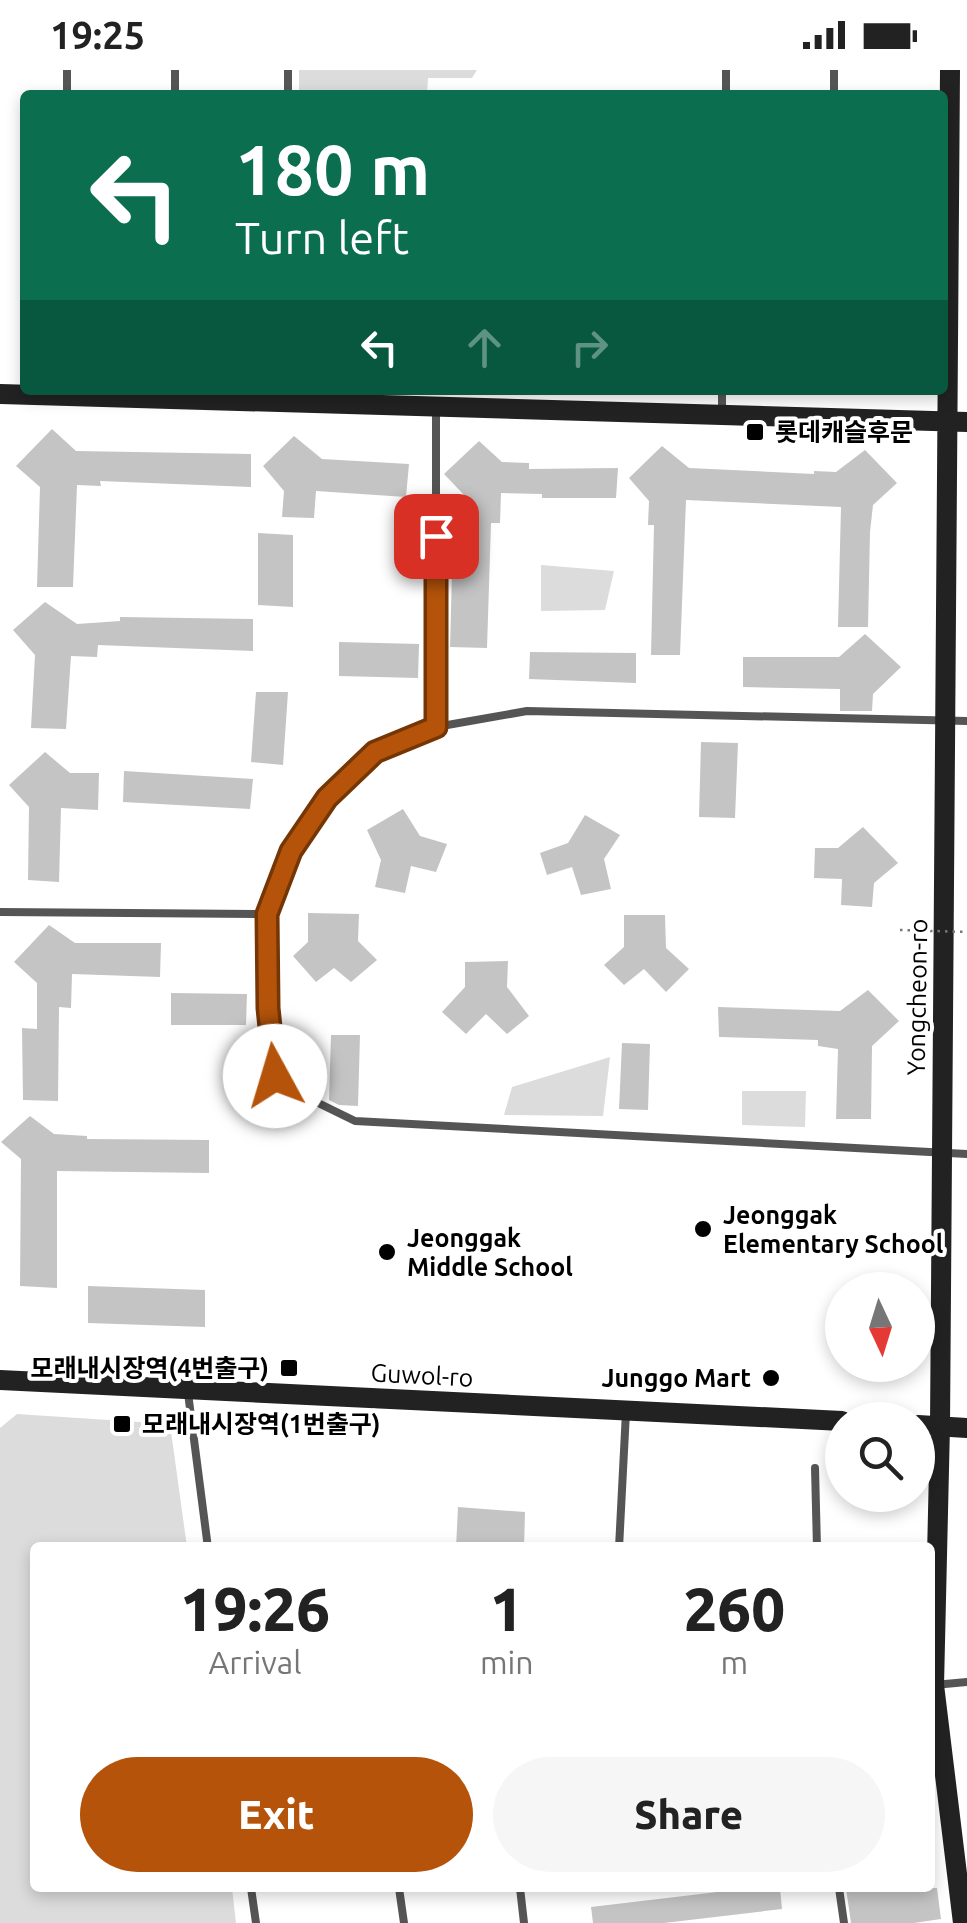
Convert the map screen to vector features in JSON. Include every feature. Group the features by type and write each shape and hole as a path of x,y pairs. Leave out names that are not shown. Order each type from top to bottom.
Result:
{"street":[{"name":"Yongcheon-ro","path":"935,1588 940,1426 945,720 957,422 958,128 950,70"},
{"path":"215,395 436,407 957,422"},
{"name":"Guwol-ro","path":"0,1380 825,1420"},
{"path":"935,1426 967,1428"},
{"name":"Yongcheon-ro","path":"935,1709 963,1923"}],"lane":[{"path":"722,395 722,415"},
{"path":"436,407 436,727"},
{"path":"967,720 527,711 436,727 375,752 327,798 291,851 267,914 268,1008 275,1076 355,1121 967,1154"},
{"path":"0,912 267,914"},
{"path":"187,1389 207,1542"},
{"path":"619,1542 626,1410"},
{"path":"815,1468 817,1542"},
{"path":"935,1686 967,1682"},
{"path":"252,1892 256,1923"},
{"path":"400,1892 404,1923"},
{"path":"520,1892 524,1923"},
{"path":"840,1892 844,1923"}],"path":[{"path":"900,930 967,932"}],"shaded area":[{"path":"299,70 477,70 472,78 428,78 427,90 299,90"},
{"path":"541,565 614,571 605,610 541,611"},
{"path":"610,1057 603,1116 504,1115 512,1087"},
{"path":"742,1091 806,1091 805,1127 742,1125"},
{"path":"17,1414 170,1424 186,1542 30,1542 30,1892 232,1892 236,1923 0,1923 0,1428"}],"building":[{"path":"52,429 76,451 251,454 251,487 100,481 101,486 77,485 73,587 37,587 40,487 16,466"},
{"path":"294,436 322,459 409,464 406,497 316,491 314,518 282,517 284,491 263,466"},
{"path":"479,441 502,462 529,463 529,469 618,468 616,498 542,498 542,494 501,493 500,523 491,523 487,648 450,647 453,536 465,536 466,497 444,474"},
{"path":"662,446 689,468 814,474 836,472 865,450 897,483 873,505 868,627 838,627 841,507 686,500 680,655 651,655 654,525 648,525 649,501 629,478"},
{"path":"258,533 293,535 293,607 258,605"},
{"path":"45,602 77,624 120,621 120,617 253,619 253,651 98,645 97,657 71,656 66,729 31,728 35,655 13,630"},
{"path":"865,634 901,667 873,694 872,711 840,711 840,689 743,687 743,657 839,657"},
{"path":"339,642 419,644 418,678 339,676"},
{"path":"530,652 636,653 636,683 529,679"},
{"path":"256,692 288,692 283,765 251,762"},
{"path":"701,742 738,743 735,818 699,817"},
{"path":"45,752 70,773 99,773 98,810 61,808 59,882 28,880 29,807 9,785"},
{"path":"124,771 253,779 250,809 123,802"},
{"path":"403,809 420,836 447,844 436,872 411,866 405,893 375,887 381,860 367,830"},
{"path":"585,815 620,835 604,859 611,889 581,895 572,867 547,875 540,853 568,843"},
{"path":"863,827 898,863 874,883 872,907 841,905 842,879 814,878 815,848 838,848"},
{"path":"308,913 359,914 358,941 377,960 351,982 334,968 316,982 293,956 308,942"},
{"path":"624,915 665,915 666,948 689,969 666,992 644,969 624,985 604,965 624,947"},
{"path":"49,925 75,943 161,943 160,977 72,974 71,1008 59,1007 58,1101 23,1100 22,1028 37,1029 37,983 14,962"},
{"path":"508,961 507,987 529,1016 507,1034 486,1014 466,1034 442,1012 465,987 465,962"},
{"path":"868,990 899,1021 872,1046 871,1119 836,1119 838,1049 818,1046 818,1040 719,1037 718,1007 840,1011"},
{"path":"171,993 247,994 246,1025 171,1025"},
{"path":"331,1035 360,1035 358,1106 329,1100"},
{"path":"622,1043 650,1044 648,1110 619,1109"},
{"path":"30,1116 54,1134 87,1139 209,1140 209,1173 57,1171 57,1288 20,1286 21,1159 1,1142"},
{"path":"88,1286 205,1290 205,1327 88,1323"},
{"path":"458,1507 525,1512 524,1542 456,1542"},
{"path":"937,1888 941,1919 851,1923 847,1892 935,1892"},
{"path":"717,1892 780,1892 782,1909 664,1923 593,1923 591,1907"}],"place":[{"name":"롯데캐슬후문","path":"755,432"},
{"name":"Jeonggak Elementary School","path":"703,1229"},
{"name":"Jeonggak Middle School","path":"387,1252"},
{"name":"모래내시장역(4번출구)","path":"289,1368"},
{"name":"Junggo Mart","path":"771,1378"},
{"name":"모래내시장역(1번출구)","path":"122,1424"}],"route":[{"path":"275,1076 268,1008 267,914 291,851 327,798 375,752 436,727 436,536"}]}
